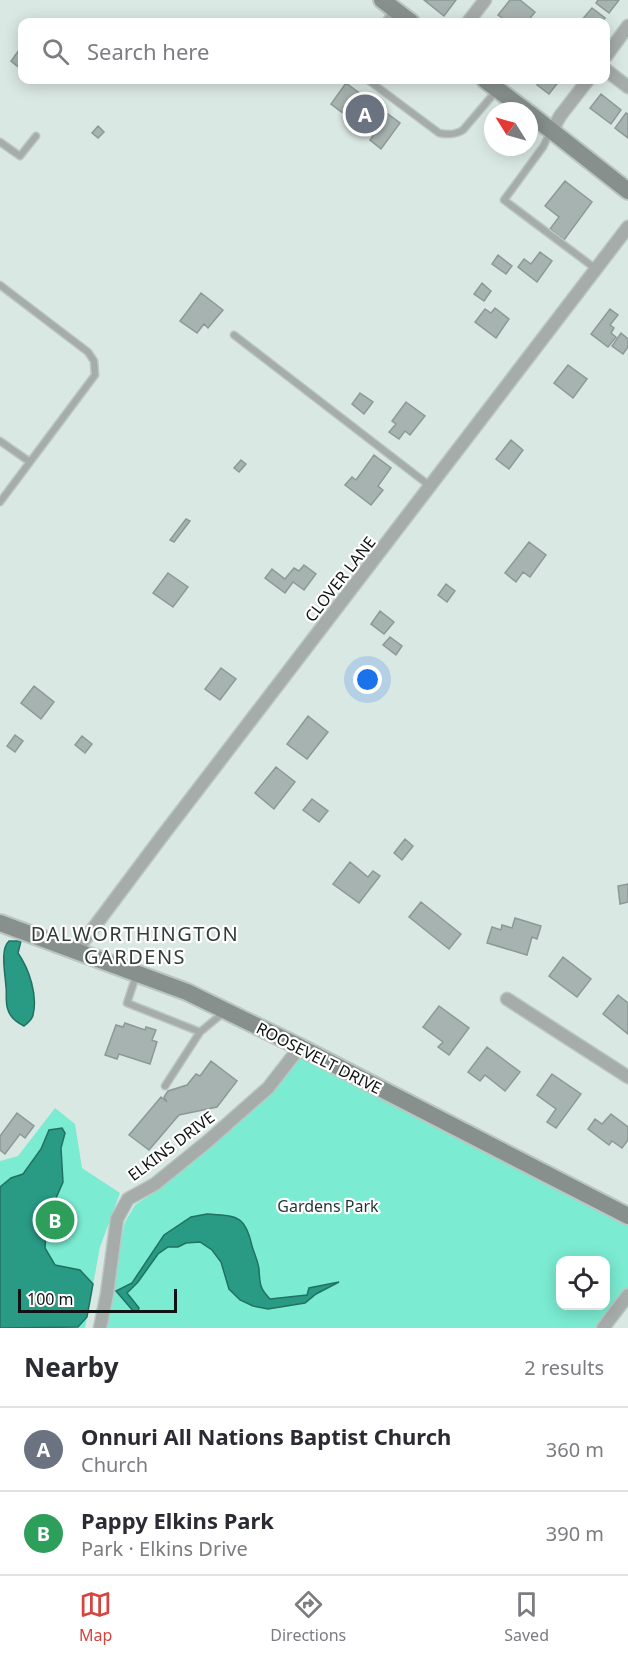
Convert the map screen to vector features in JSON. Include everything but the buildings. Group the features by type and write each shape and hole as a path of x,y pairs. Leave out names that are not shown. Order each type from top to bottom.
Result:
{"street":[{"path":"471,18 484,0"},
{"path":"387,11 402,18"},
{"path":"610,51 628,26"},
{"path":"610,73 628,87"},
{"path":"491,84 514,102"},
{"path":"552,131 560,116 585,84"},
{"path":"538,120 628,190"},
{"name":"CLOVER LANE","path":"77,950 628,227"},
{"name":"ROOSEVELT DRIVE","path":"0,923 187,992 300,1047 628,1216"},
{"path":"507,999 628,1077"},
{"name":"ELKINS DRIVE","path":"100,1328 117,1219 128,1199 155,1184 268,1088 300,1047"},
{"path":"603,1328 628,1295"}],"lane":[{"path":"373,84 439,133 446,135 457,134 463,130 491,84"},
{"path":"552,131 504,200 596,269"},
{"path":"0,142 20,156 36,136"},
{"path":"0,285 88,352 94,361 95,375 0,502"},
{"path":"234,335 431,487"},
{"path":"0,441 30,462"},
{"path":"137,973 127,1003 200,1032"},
{"path":"165,1086 200,1032 225,1011"}],"green space":[{"name":"Gardens Park","path":"302,1052 628,1220 628,1292 600,1328 103,1328 125,1222 135,1205 159,1189 233,1125"},
{"path":"55,1108 75,1124 82,1168 120,1193 100,1247 85,1328 0,1328 0,1161 18,1156"}],"shaded area":[{"path":"9,941 21,941 18,953 29,974 33,991 33,1015 24,1026 10,1015 8,1010 4,955"},
{"path":"62,1128 65,1133 61,1148 63,1182 47,1219 45,1248 55,1265 80,1270 93,1284 87,1317 78,1327 0,1328 0,1187 11,1178 23,1174 41,1149 49,1130"},
{"path":"207,1214 226,1215 243,1223 258,1263 261,1285 270,1299 307,1295 309,1288 339,1282 316,1294 305,1303 268,1309 253,1306 240,1300 229,1289 221,1262 212,1250 200,1242 186,1243 178,1247 168,1247 158,1254 127,1293 139,1308 138,1312 134,1312 116,1291 132,1283 164,1235 191,1217"}],"place":[{"name":"Onnuri All Nations Baptist Church","path":"365,114"},
{"name":"Pappy Elkins Park","path":"55,1220"}],"district":[{"name":"DALWORTHINGTON GARDENS","path":"135,946"}]}
